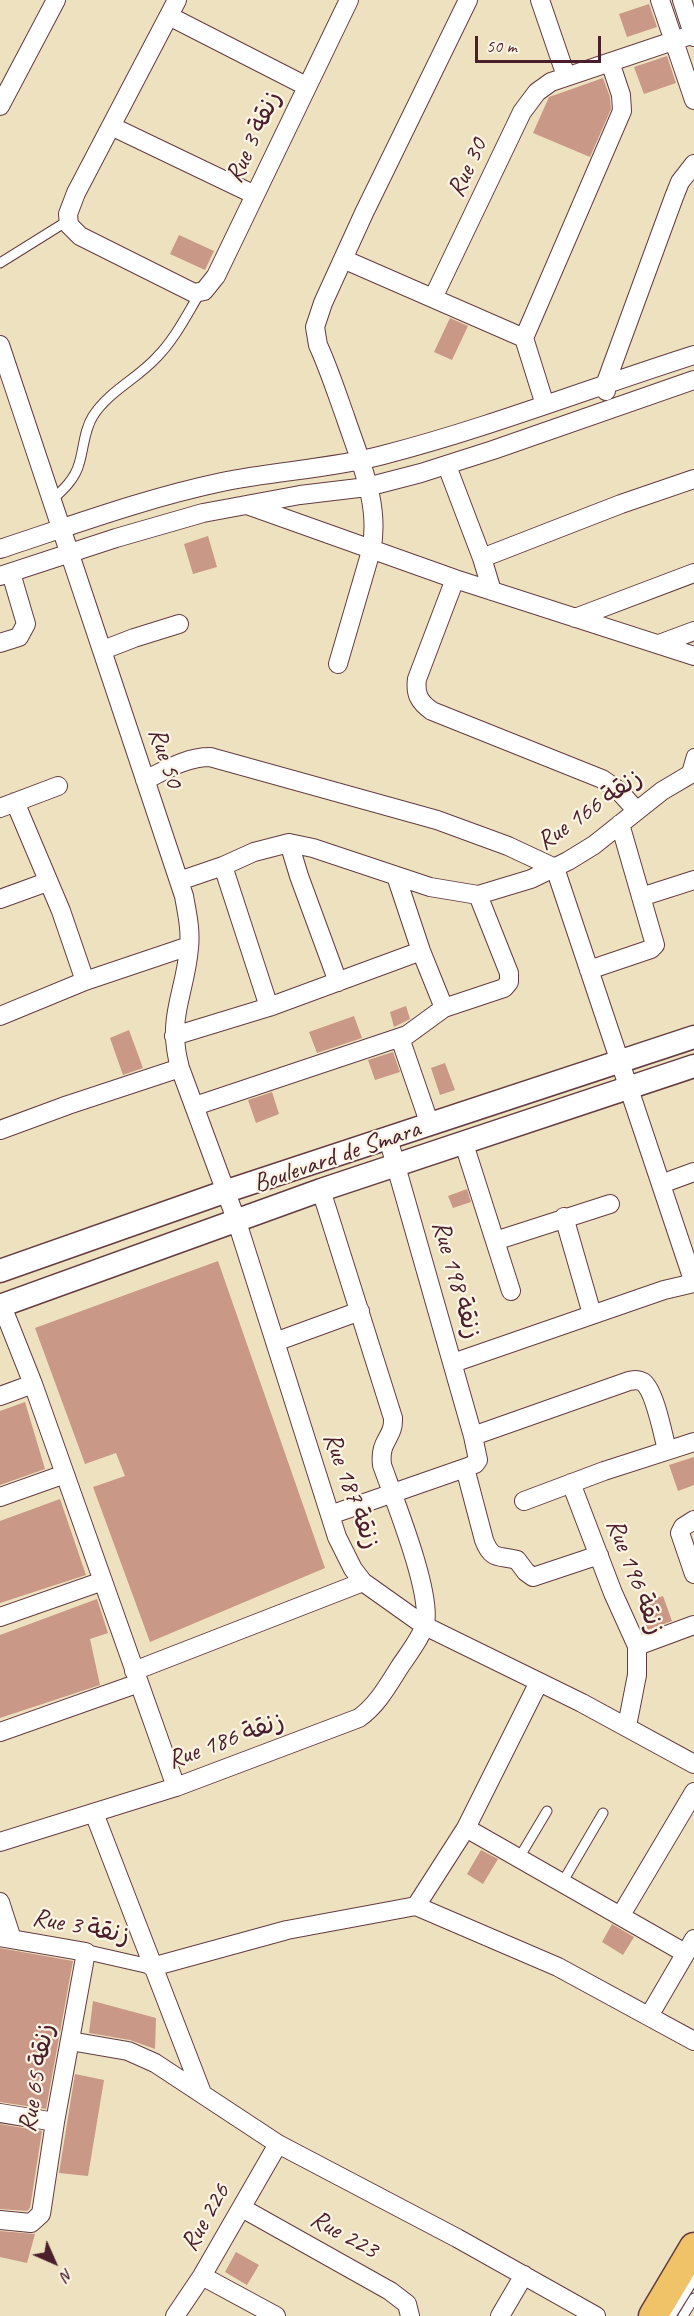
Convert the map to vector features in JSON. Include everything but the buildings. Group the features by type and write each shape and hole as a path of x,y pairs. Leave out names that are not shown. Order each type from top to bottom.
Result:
{"main road":[{"path":"653,2316 694,2247"}],"street":[{"path":"0,106 56,0"},
{"name":"Rue 3 زنقة","path":"200,292 209,286 216,276 349,0"},
{"path":"338,664 371,551 374,537 374,515 360,461 315,333 318,316 343,259 468,0"},
{"path":"540,0 566,76"},
{"path":"660,0 694,100"},
{"path":"682,0 694,35"},
{"path":"200,292 170,281 80,236 71,228 68,214 76,193 173,8 306,86"},
{"name":"Rue 30","path":"433,298 526,106 543,87 566,76 694,35"},
{"path":"545,405 524,338 621,114 621,95 610,62"},
{"path":"111,126 255,195"},
{"path":"609,410 605,385 680,182 694,164"},
{"path":"343,259 524,338"},
{"name":"Rue 50","path":"0,345 179,881 187,911 189,946 177,1007 174,1036 180,1068 227,1191"},
{"path":"0,549 61,528 215,484 360,461 440,440 694,355"},
{"path":"0,643 19,637 26,624 5,575 69,553 203,513 300,495 367,487 447,466 694,380"},
{"path":"447,466 492,591"},
{"path":"482,558 621,504 694,479"},
{"path":"247,505 371,551 694,656"},
{"path":"575,618 694,573"},
{"path":"455,579 417,679 416,692 420,701 441,715 602,779 618,790 636,810"},
{"path":"103,650 179,624"},
{"path":"658,644 694,631"},
{"path":"145,780 188,760 198,757 210,758 437,820 508,846 555,868 661,1184 689,1254 694,1283 664,1290 453,1363"},
{"name":"Rue 166 زنقة","path":"478,895 512,885 555,868 582,854 692,767"},
{"path":"58,786 8,805 47,882 72,941 85,981"},
{"path":"589,970 654,947 655,939 620,824"},
{"path":"179,881 223,866 254,852 289,843 313,848 430,887 478,895 509,973 509,982 500,991 444,1008 415,1031 400,1038 195,1106"},
{"path":"289,843 338,982"},
{"path":"223,866 269,1006"},
{"path":"396,876 421,951 444,1008"},
{"path":"641,897 694,880"},
{"path":"0,899 47,882"},
{"path":"0,1016 85,981 189,946"},
{"path":"174,1036 269,1006 421,951"},
{"name":"Boulevard de Smara","path":"0,1271 227,1191 694,1037"},
{"path":"400,1038 430,1125"},
{"name":"Boulevard de Smara","path":"1,1306 321,1190 694,1066"},
{"path":"0,1130 180,1068"},
{"name":"Rue 198 زنقة","path":"388,1138 473,1436 478,1457 470,1466 487,1548 499,1558 517,1560 529,1575 540,1576 599,1556"},
{"path":"464,1144 511,1291"},
{"path":"661,1184 694,1172"},
{"path":"321,1190 393,1418 392,1430 381,1451 382,1465 418,1571 424,1602 424,1626"},
{"name":"Rue 187 زنقة","path":"227,1191 330,1515 345,1556 363,1582 424,1626 627,1726 694,1764"},
{"path":"495,1241 610,1204"},
{"path":"564,1217 592,1314"},
{"path":"1,1306 33,1384 176,1787"},
{"path":"275,1342 360,1311"},
{"path":"473,1436 634,1380 644,1383 651,1395 667,1450"},
{"path":"0,1396 33,1384"},
{"path":"524,1501 694,1442"},
{"path":"330,1515 470,1466"},
{"path":"0,1497 64,1474"},
{"name":"Rue 196 زنقة","path":"571,1483 637,1646 637,1675 627,1726"},
{"path":"694,1520 687,1524 680,1533 694,1574"},
{"path":"0,1617 103,1581"},
{"path":"0,1732 363,1582"},
{"path":"637,1646 694,1624"},
{"name":"Rue 186 زنقة","path":"0,1842 176,1787 359,1718 381,1697 424,1626"},
{"path":"416,1906 466,1828 539,1682"},
{"path":"621,1915 694,1792"},
{"path":"94,1813 202,2093"},
{"path":"466,1828 621,1915 690,1946 649,2016"},
{"path":"0,1902 6,1938"},
{"path":"152,1967 287,1930 416,1906 558,1967 694,2040"},
{"name":"Rue 3 زنقة","path":"6,1938 86,1952 152,1967"},
{"name":"Rue 65 زنقة","path":"0,2220 31,2223 41,2214 86,1952"},
{"path":"70,2041 128,2051 140,2056 202,2093 278,2144 524,2275 596,2316"},
{"path":"0,2113 55,2122"},
{"name":"Rue 226","path":"175,2316 202,2276 278,2144"},
{"name":"Rue 223","path":"242,2208 390,2291 407,2304 410,2316"},
{"path":"500,2316 524,2275"},
{"path":"202,2276 276,2316"}],"lane":[{"path":"0,262 69,220"},
{"path":"51,501 66,488 79,466 86,432 92,417 109,397 141,373 158,356 200,292"},
{"path":"519,1858 547,1811"},
{"path":"562,1883 603,1813"},
{"path":"671,2316 694,2279"},
{"path":"683,2316 694,2298"}]}
